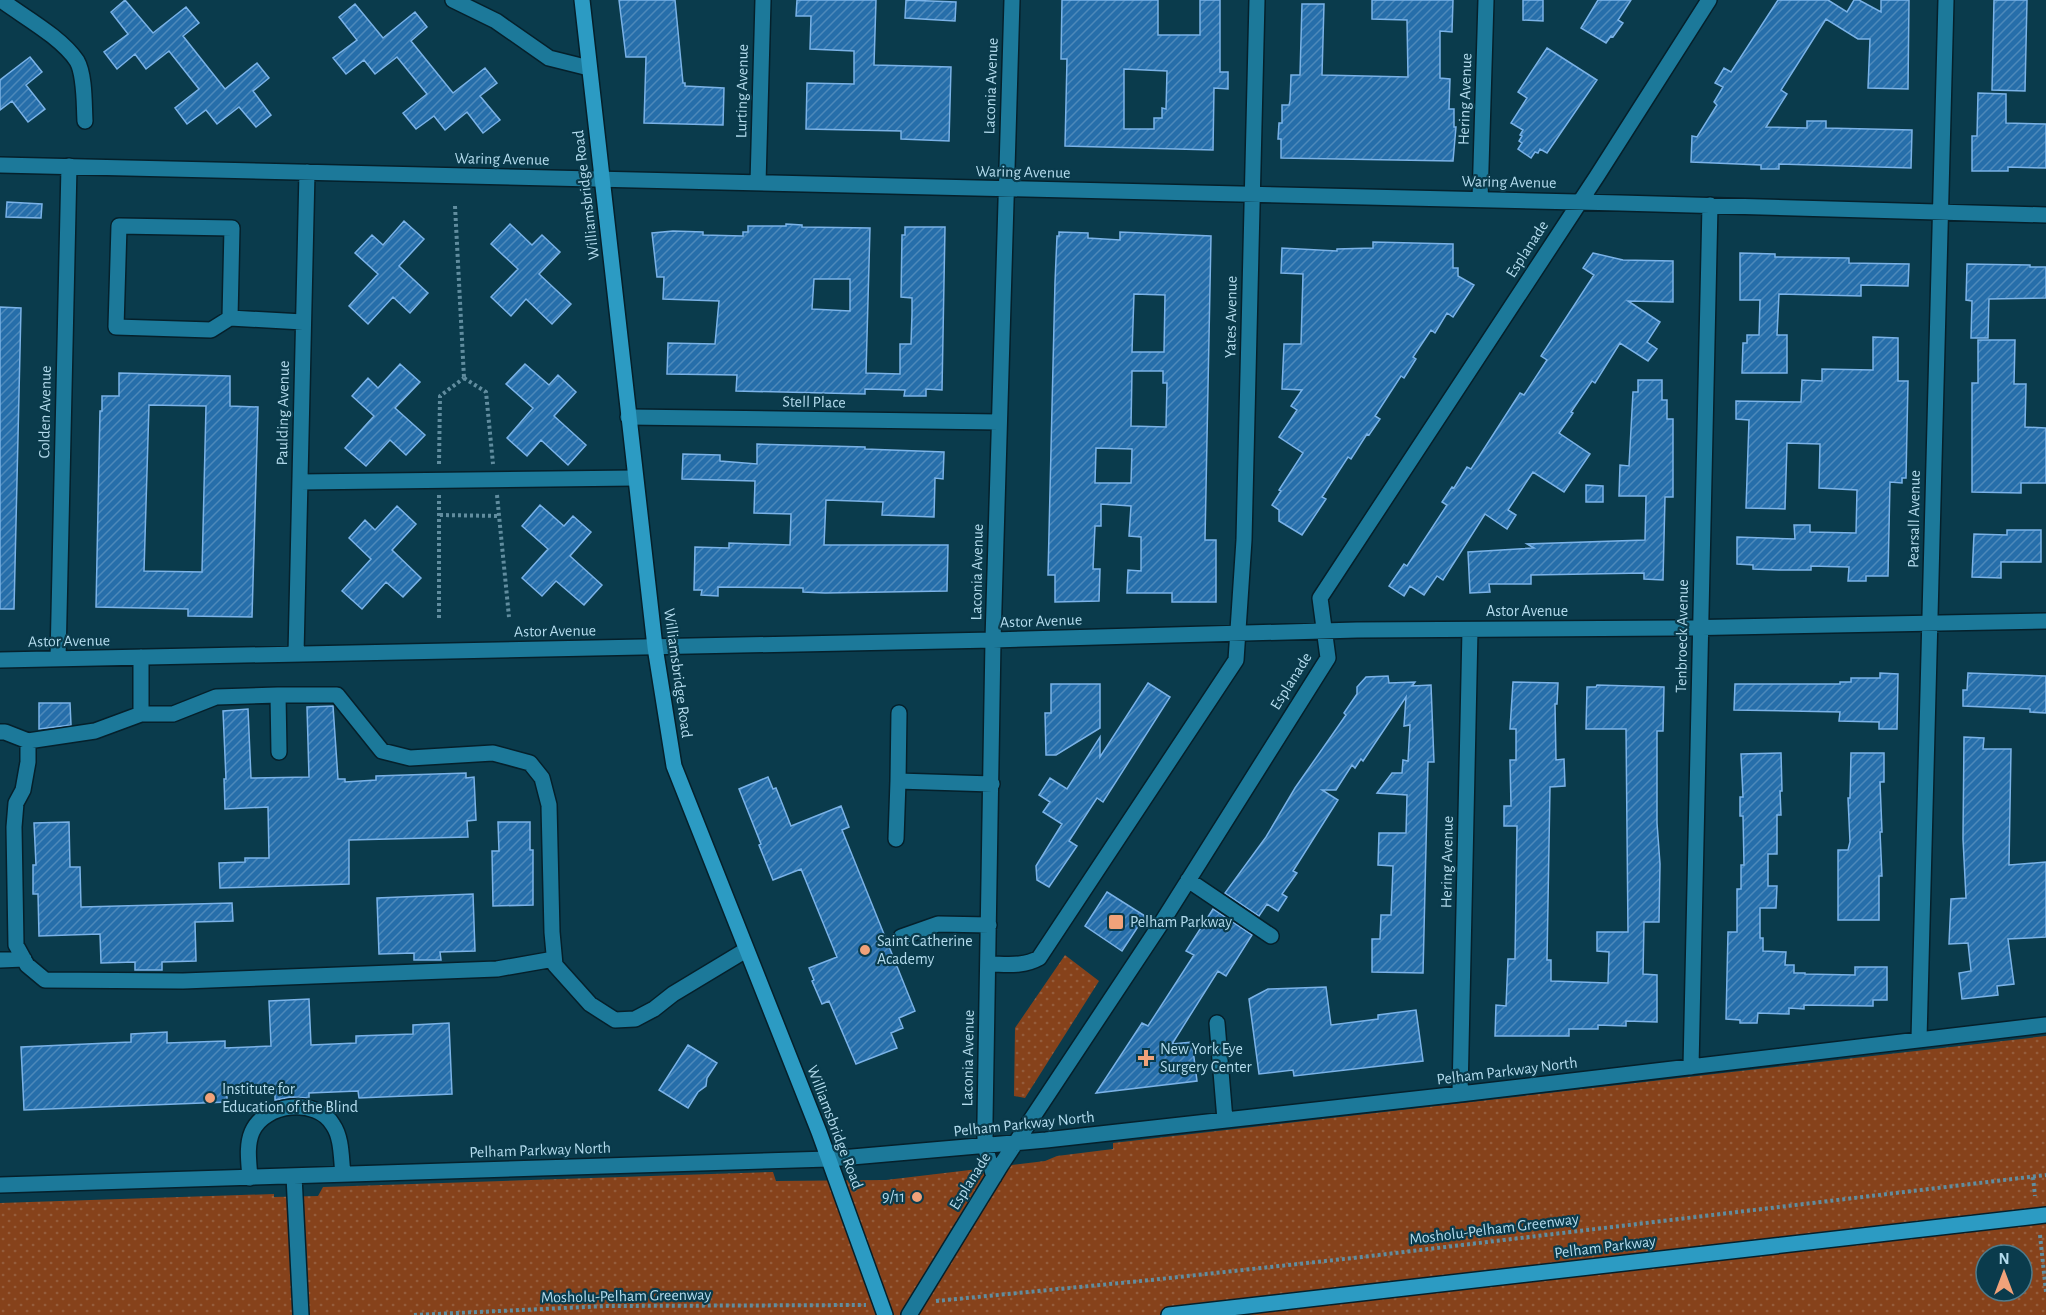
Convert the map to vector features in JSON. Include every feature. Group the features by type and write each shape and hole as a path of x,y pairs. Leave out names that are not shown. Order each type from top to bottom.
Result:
{"main road":[{"name":"Williamsbridge Road","path":"582,0 655,647 674,766 829,1159 885,1315"},
{"name":"Pelham Parkway","path":"1169,1315 2046,1215"}],"street":[{"path":"1,0 58,41 78,62 84,89 85,121"},
{"path":"453,0 496,21 549,58 589,68"},
{"name":"Lurting Avenue","path":"758,183 763,0"},
{"name":"Laconia Avenue","path":"994,1177 985,1146 993,640 1012,0"},
{"name":"Yates Avenue","path":"1238,634 1244,540 1257,0"},
{"name":"Hering Avenue","path":"1480,200 1486,0"},
{"name":"Esplanade","path":"909,1315 994,1177 1188,880 1328,658 1320,598 1709,0"},
{"name":"Pearsall Avenue","path":"1920,1039 1946,0"},
{"name":"Waring Avenue","path":"0,165 2046,215"},
{"name":"Colden Avenue","path":"57,659 69,166"},
{"name":"Paulding Avenue","path":"296,654 307,172"},
{"name":"Tenbroeck Avenue","path":"1691,1067 1710,205"},
{"path":"230,318 232,228 119,226 116,327 211,330 230,318 303,322"},
{"name":"Stell Place","path":"628,417 999,422"},
{"path":"300,482 635,478"},
{"name":"Astor Avenue","path":"0,660 1324,632 2046,621"},
{"name":"Hering Avenue","path":"1460,1094 1470,630"},
{"path":"988,964 1024,964 1039,958 1236,660 1238,634"},
{"path":"141,657 141,714"},
{"path":"278,695 279,752"},
{"path":"0,732 28,741 95,730 141,714 173,714 216,697 337,695 382,751 410,759 493,753 530,763 542,778 549,806 555,965 590,1004 615,1020 634,1019 654,1009 673,994 746,950"},
{"path":"896,839 899,713"},
{"path":"28,741 28,762 23,790 16,803 14,827 16,945 27,965 45,980 183,981 497,969 554,959"},
{"path":"898,781 992,784"},
{"path":"1188,880 1271,936"},
{"path":"901,937 938,924 989,925"},
{"path":"0,960 24,959"},
{"path":"1217,1023 1225,1120"},
{"name":"Pelham Parkway North","path":"0,1185 829,1159 1016,1143 1225,1120 2046,1025"},
{"path":"250,1178 248,1149 252,1130 259,1121 276,1110 300,1107 320,1112 334,1126 338,1137 343,1174"},
{"path":"294,1176 302,1315"}],"path":[{"path":"455,206 464,378"},
{"path":"439,515 499,516"},
{"name":"Mosholu-Pelham Greenway","path":"944,1300 1351,1258 2046,1175"},
{"path":"2033,1177 2036,1196"},
{"path":"2040,1234 2046,1292"},
{"name":"Mosholu-Pelham Greenway","path":"414,1315 607,1306 839,1306"}],"shaded area":[{"path":"1065,955 1099,981 1025,1098 1014,1096 1015,1028"},
{"path":"2046,1036 2046,1315 0,1315 0,1203 274,1194 274,1197 318,1196 323,1187 773,1172 776,1181 886,1180 1045,1161 1057,1156 1113,1149 1113,1143"}],"building":[{"path":"125,0 153,33 186,7 199,23 183,36 225,89 257,63 269,78 253,91 271,115 256,127 239,107 217,124 206,110 187,124 175,108 199,89 169,51 146,69 135,54 117,69 104,52 128,34 111,12"},
{"path":"619,0 675,0 683,83 685,86 724,88 723,125 644,123 646,57 626,57"},
{"path":"797,0 876,0 874,65 951,67 949,141 901,139 901,131 806,129 807,83 854,84 854,51 810,49 811,16 796,16"},
{"path":"906,0 956,2 955,21 905,18"},
{"path":"1062,0 1158,0 1158,35 1200,35 1200,0 1220,0 1220,72 1228,72 1228,89 1214,88 1213,150 1065,146 1067,59 1061,59","holes":["1124,69 1167,71 1166,109 1162,108 1162,118 1154,118 1154,129 1124,129"]},
{"path":"1372,0 1453,0 1452,32 1440,31 1440,78 1450,79 1449,109 1454,109 1454,127 1456,127 1453,161 1281,158 1281,139 1278,139 1279,123 1282,123 1282,105 1289,105 1291,75 1300,75 1302,4 1324,4 1322,75 1408,77 1407,20 1372,19"},
{"path":"1523,0 1543,0 1543,21 1523,20"},
{"path":"1598,0 1631,0 1618,20 1623,23 1606,43 1581,28"},
{"path":"1778,0 1828,0 1847,12 1854,0 1859,0 1881,12 1881,0 1909,0 1908,89 1868,88 1870,39 1858,39 1826,19 1781,90 1787,94 1766,127 1807,128 1807,121 1826,121 1826,128 1912,130 1911,168 1779,164 1779,169 1761,169 1761,165 1691,162 1692,136 1697,137 1717,105 1714,102 1723,87 1715,83 1724,68 1731,72"},
{"path":"1994,0 2027,0 2025,91 1992,90"},
{"path":"355,4 383,38 415,12 427,27 411,41 453,93 485,68 497,83 480,96 500,120 483,133 467,112 445,130 434,116 416,129 403,113 427,94 397,57 375,74 364,60 346,74 333,58 357,40 339,17"},
{"path":"1547,48 1597,80 1547,153 1540,149 1531,158 1518,149 1522,143 1519,141 1523,130 1511,123 1527,98 1518,92"},
{"path":"30,57 42,72 26,85 45,109 28,122 12,101 0,110 0,80"},
{"path":"1978,93 2006,94 2006,123 2046,124 2046,168 2008,167 2008,171 1972,171 1972,136 1977,136"},
{"path":"7,202 42,204 41,218 6,217"},
{"path":"404,221 424,239 399,266 428,293 410,313 393,297 368,324 349,306 378,274 355,253 372,235 383,245"},
{"path":"510,224 532,245 542,235 560,252 539,274 571,304 552,324 526,299 511,316 491,297 518,269 491,244"},
{"path":"786,224 802,225 802,227 870,228 866,373 900,374 900,344 911,344 912,314 912,298 901,297 902,235 905,235 905,227 945,227 942,390 926,389 926,396 904,396 905,390 865,389 865,394 736,391 737,375 667,374 668,343 715,344 719,301 663,299 664,277 657,277 652,233 673,231 703,232 703,235 743,236 743,232 748,232 748,226 786,226","holes":["814,279 850,279 850,311 812,309"]},
{"path":"1059,232 1088,233 1088,238 1120,240 1120,232 1211,236 1205,540 1216,540 1216,602 1172,602 1172,593 1127,593 1128,570 1141,571 1141,537 1129,536 1131,506 1101,504 1101,526 1095,526 1093,569 1100,569 1099,601 1055,602 1055,575 1048,575 1055,282 1057,236","holes":["1134,294 1165,295 1164,352 1132,352","1132,371 1163,371 1163,383 1167,383 1166,427 1131,426","1096,448 1132,449 1131,483 1095,483"]},
{"path":"1373,242 1453,244 1453,268 1458,268 1458,276 1474,285 1453,317 1447,313 1435,333 1431,330 1413,357 1416,359 1404,378 1401,376 1375,416 1380,419 1351,459 1348,457 1322,497 1326,499 1302,535 1279,521 1279,510 1272,505 1303,453 1279,437 1297,410 1291,406 1302,390 1282,389 1284,344 1301,344 1303,274 1281,273 1282,248 1337,251 1337,249 1373,248"},
{"path":"1593,253 1623,260 1673,261 1673,302 1628,301 1660,322 1647,342 1657,349 1648,361 1620,343 1595,383 1592,381 1571,412 1573,413 1559,433 1590,454 1564,492 1533,472 1508,510 1516,515 1507,529 1485,514 1443,580 1437,576 1424,595 1410,586 1404,596 1389,586 1404,564 1407,566 1447,505 1442,502 1452,487 1454,488 1467,467 1471,469 1520,393 1524,395 1547,360 1541,356 1594,275 1583,268"},
{"path":"1740,253 1775,254 1775,257 1849,258 1849,263 1909,264 1908,286 1861,285 1861,296 1779,294 1777,335 1787,335 1787,373 1742,373 1743,343 1747,343 1747,335 1759,335 1760,300 1740,300"},
{"path":"1967,264 2046,267 2046,298 1989,299 1988,338 1971,338 1972,301 1966,300"},
{"path":"0,307 21,308 14,609 0,609"},
{"path":"1873,337 1898,338 1898,381 1908,381 1906,478 1902,478 1902,483 1890,482 1888,576 1866,576 1866,581 1848,581 1849,567 1811,566 1811,570 1779,570 1753,569 1753,565 1737,564 1737,537 1795,539 1794,525 1810,525 1810,532 1856,533 1857,490 1819,488 1820,444 1787,443 1785,509 1746,508 1749,420 1736,419 1736,401 1801,402 1802,380 1822,381 1822,369 1873,370"},
{"path":"1978,340 2015,340 2014,384 2026,384 2025,427 2046,428 2046,483 2021,483 2021,493 1972,492 1972,383 1978,383"},
{"path":"400,364 420,382 395,408 425,435 406,455 390,440 366,466 345,448 374,416 352,396 368,378 378,388"},
{"path":"525,364 549,385 558,375 576,392 554,416 586,445 568,465 541,440 527,456 507,438 533,408 506,384"},
{"path":"119,373 230,376 230,406 258,407 252,617 188,616 188,609 96,607 100,411 102,411 102,396 119,396","holes":["149,405 206,406 202,572 144,571"]},
{"path":"1638,380 1662,380 1662,400 1667,400 1667,419 1673,419 1673,497 1665,497 1663,580 1644,579 1644,573 1531,575 1531,584 1489,584 1490,592 1470,593 1468,552 1534,548 1527,544 1645,540 1646,496 1619,496 1620,465 1629,466 1633,392 1638,392"},
{"path":"757,444 944,452 943,479 935,478 934,517 882,515 883,502 826,500 824,545 948,545 947,591 825,593 803,592 803,588 718,587 718,596 701,595 702,590 694,590 695,547 729,548 729,543 790,545 791,514 754,513 755,481 682,479 683,454 720,455 720,461 757,464"},
{"path":"1586,485 1603,486 1603,502 1586,502"},
{"path":"540,505 564,526 573,516 591,532 570,556 602,585 584,605 556,581 542,596 522,578 548,549 522,526"},
{"path":"397,506 416,524 392,550 421,578 403,597 386,582 362,609 342,591 371,559 349,538 365,520 375,530"},
{"path":"2007,530 2041,530 2041,562 2001,562 2001,578 1972,577 1974,534 2007,535"},
{"path":"1880,673 1898,674 1897,729 1879,729 1879,722 1839,721 1840,712 1734,710 1735,684 1840,684 1840,682 1851,682 1851,678 1880,678"},
{"path":"1968,673 2046,676 2046,713 2030,712 2030,709 1963,706 1963,690 1967,690"},
{"path":"1388,676 1389,683 1415,682 1412,686 1431,685 1434,762 1428,762 1423,973 1372,972 1372,939 1380,939 1381,915 1391,915 1393,866 1378,865 1379,833 1406,833 1407,795 1377,793 1392,773 1402,773 1403,760 1408,761 1410,725 1404,726 1406,697 1363,761 1361,759 1355,768 1352,765 1336,790 1322,790 1338,800 1293,871 1297,873 1282,894 1287,897 1278,911 1267,904 1259,916 1225,893 1266,837 1295,788 1346,715 1344,713 1357,694 1357,687 1366,677"},
{"path":"1513,682 1558,683 1557,704 1555,704 1556,760 1564,759 1565,786 1550,787 1547,960 1551,960 1551,981 1608,983 1609,952 1597,951 1597,932 1628,932 1626,729 1586,729 1587,687 1597,685 1664,687 1663,731 1657,731 1659,922 1644,922 1643,974 1657,975 1657,1022 1626,1021 1626,1026 1598,1025 1598,1029 1569,1029 1569,1036 1495,1036 1496,1005 1506,1006 1508,959 1515,959 1517,826 1504,826 1504,806 1511,806 1510,760 1516,760 1516,729 1510,729"},
{"path":"1148,683 1170,697 1103,802 1097,798 1069,841 1077,846 1049,887 1037,880 1036,866 1062,824 1043,812 1050,802 1039,795 1050,778 1067,789 1100,737 1100,757"},
{"path":"1051,684 1100,684 1100,728 1056,755 1046,755 1045,713 1051,713"},
{"path":"39,703 70,703 71,725 39,729"},
{"path":"333,706 338,779 345,779 345,782 376,780 376,776 466,773 466,778 474,777 476,820 467,821 468,837 349,840 349,884 220,888 219,863 245,862 245,858 269,858 268,807 225,809 223,711 248,709 251,778 309,777 307,707"},
{"path":"1964,737 1984,738 1983,749 2011,749 2009,865 2046,862 2046,937 2008,939 2014,984 1997,986 1998,995 1962,999 1959,973 1971,971 1968,943 1949,944 1951,899 1966,898 1963,839"},
{"path":"1781,753 1782,791 1780,791 1781,815 1777,815 1777,854 1768,854 1768,886 1777,886 1776,908 1760,908 1760,938 1763,938 1763,951 1786,952 1785,965 1794,965 1794,973 1855,975 1855,967 1887,967 1887,1000 1873,1000 1873,1006 1804,1005 1804,1009 1789,1008 1789,1014 1758,1013 1757,1023 1740,1023 1740,1020 1726,1019 1728,932 1737,932 1737,889 1741,889 1741,865 1744,865 1743,816 1740,816 1740,797 1743,797 1741,754"},
{"path":"1851,753 1884,753 1884,782 1880,782 1882,876 1879,876 1879,920 1838,920 1838,850 1848,850 1850,842 1848,798 1850,798"},
{"path":"768,777 773,789 776,788 791,826 841,806 849,827 842,830 915,1011 899,1018 903,1028 891,1033 897,1048 856,1064 829,1001 822,1004 812,981 814,980 809,968 837,957 801,869 773,880 739,789"},
{"path":"69,822 70,867 80,867 81,907 232,903 233,921 195,922 196,961 162,962 162,970 135,970 135,962 101,963 100,934 39,936 38,894 33,894 33,865 36,865 34,823"},
{"path":"498,822 530,822 530,850 533,850 533,905 493,906 492,851 499,851"},
{"path":"1107,892 1145,916 1122,951 1085,926"},
{"path":"473,894 475,951 440,952 441,960 414,960 414,953 379,954 377,898"},
{"path":"1213,909 1252,935 1226,976 1218,971 1172,1044 1192,1042 1197,1081 1096,1093 1142,1023 1148,1026 1194,955 1186,951"},
{"path":"1326,987 1331,1025 1378,1019 1378,1015 1416,1010 1423,1061 1294,1076 1293,1070 1259,1074 1249,999 1268,989"},
{"path":"309,999 311,1045 356,1043 356,1036 413,1034 413,1025 449,1023 452,1094 359,1098 358,1091 309,1093 309,1098 291,1097 275,1100 275,1093 227,1095 227,1102 24,1110 21,1047 131,1042 131,1034 167,1032 167,1043 225,1041 225,1048 271,1046 269,1001"},
{"path":"688,1045 717,1063 707,1078 706,1086 698,1092 688,1108 659,1090"}],"place":[{"name":"Pelham Parkway","path":"1116,922"},
{"name":"Saint Catherine Academy","path":"865,950"},
{"name":"New York Eye Surgery Center","path":"1146,1058"},
{"name":"Institute for Education of the Blind","path":"210,1098"},
{"name":"9/11","path":"917,1197"}]}
